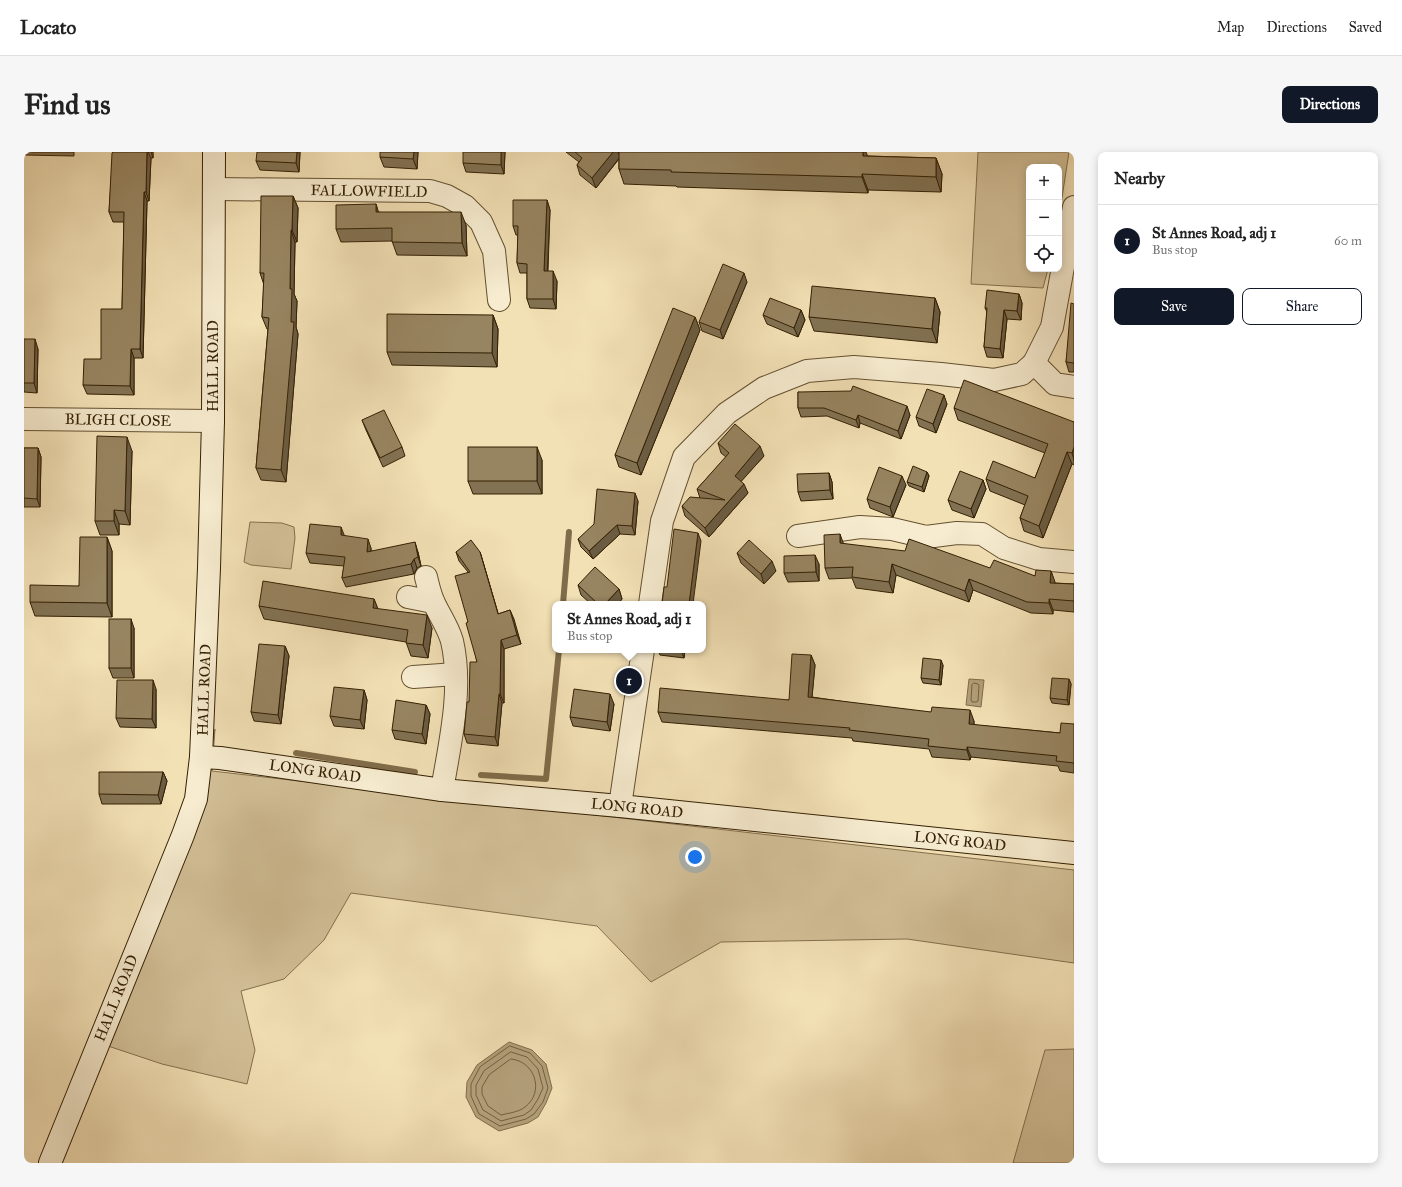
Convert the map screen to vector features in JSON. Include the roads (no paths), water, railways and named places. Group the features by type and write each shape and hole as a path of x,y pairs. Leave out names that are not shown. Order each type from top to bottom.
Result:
{"street":[{"name":"HALL ROAD","path":"50,1163 196,800 201,758 210,568 213,421 214,152"},
{"name":"FALLOWFIELD","path":"214,189 430,191 447,196 465,206 481,222 494,251 500,300"},
{"path":"650,601 662,521 684,456 727,413 764,388 807,371 854,367 994,380 1022,374 1034,363 1052,327 1074,208"},
{"path":"1034,363 1055,384 1074,387"},
{"name":"BLIGH CLOSE","path":"24,419 213,421"},
{"path":"798,536 860,527 892,529 926,537 957,533 982,534 1004,548 1038,559 1074,562"},
{"path":"426,577 433,602 446,625 452,641 456,674 452,723 442,790"},
{"path":"408,597 433,602"},
{"path":"620,806 643,653"},
{"path":"413,677 456,674"},
{"name":"LONG ROAD","path":"201,758 220,758 442,790 620,806 1074,853"}],"water":[{"path":"969,679 984,680 981,707 966,705"},
{"path":"509,1042 532,1050 546,1064 552,1088 538,1117 528,1123 499,1131 476,1117 466,1097 467,1082 477,1065"}],"waterway":[{"path":"563,601 569,532"},
{"path":"481,775 546,779 559,653"},
{"path":"296,753 415,772"}],"place":[{"name":"St Annes Road, adj 1","path":"629,681"}]}
